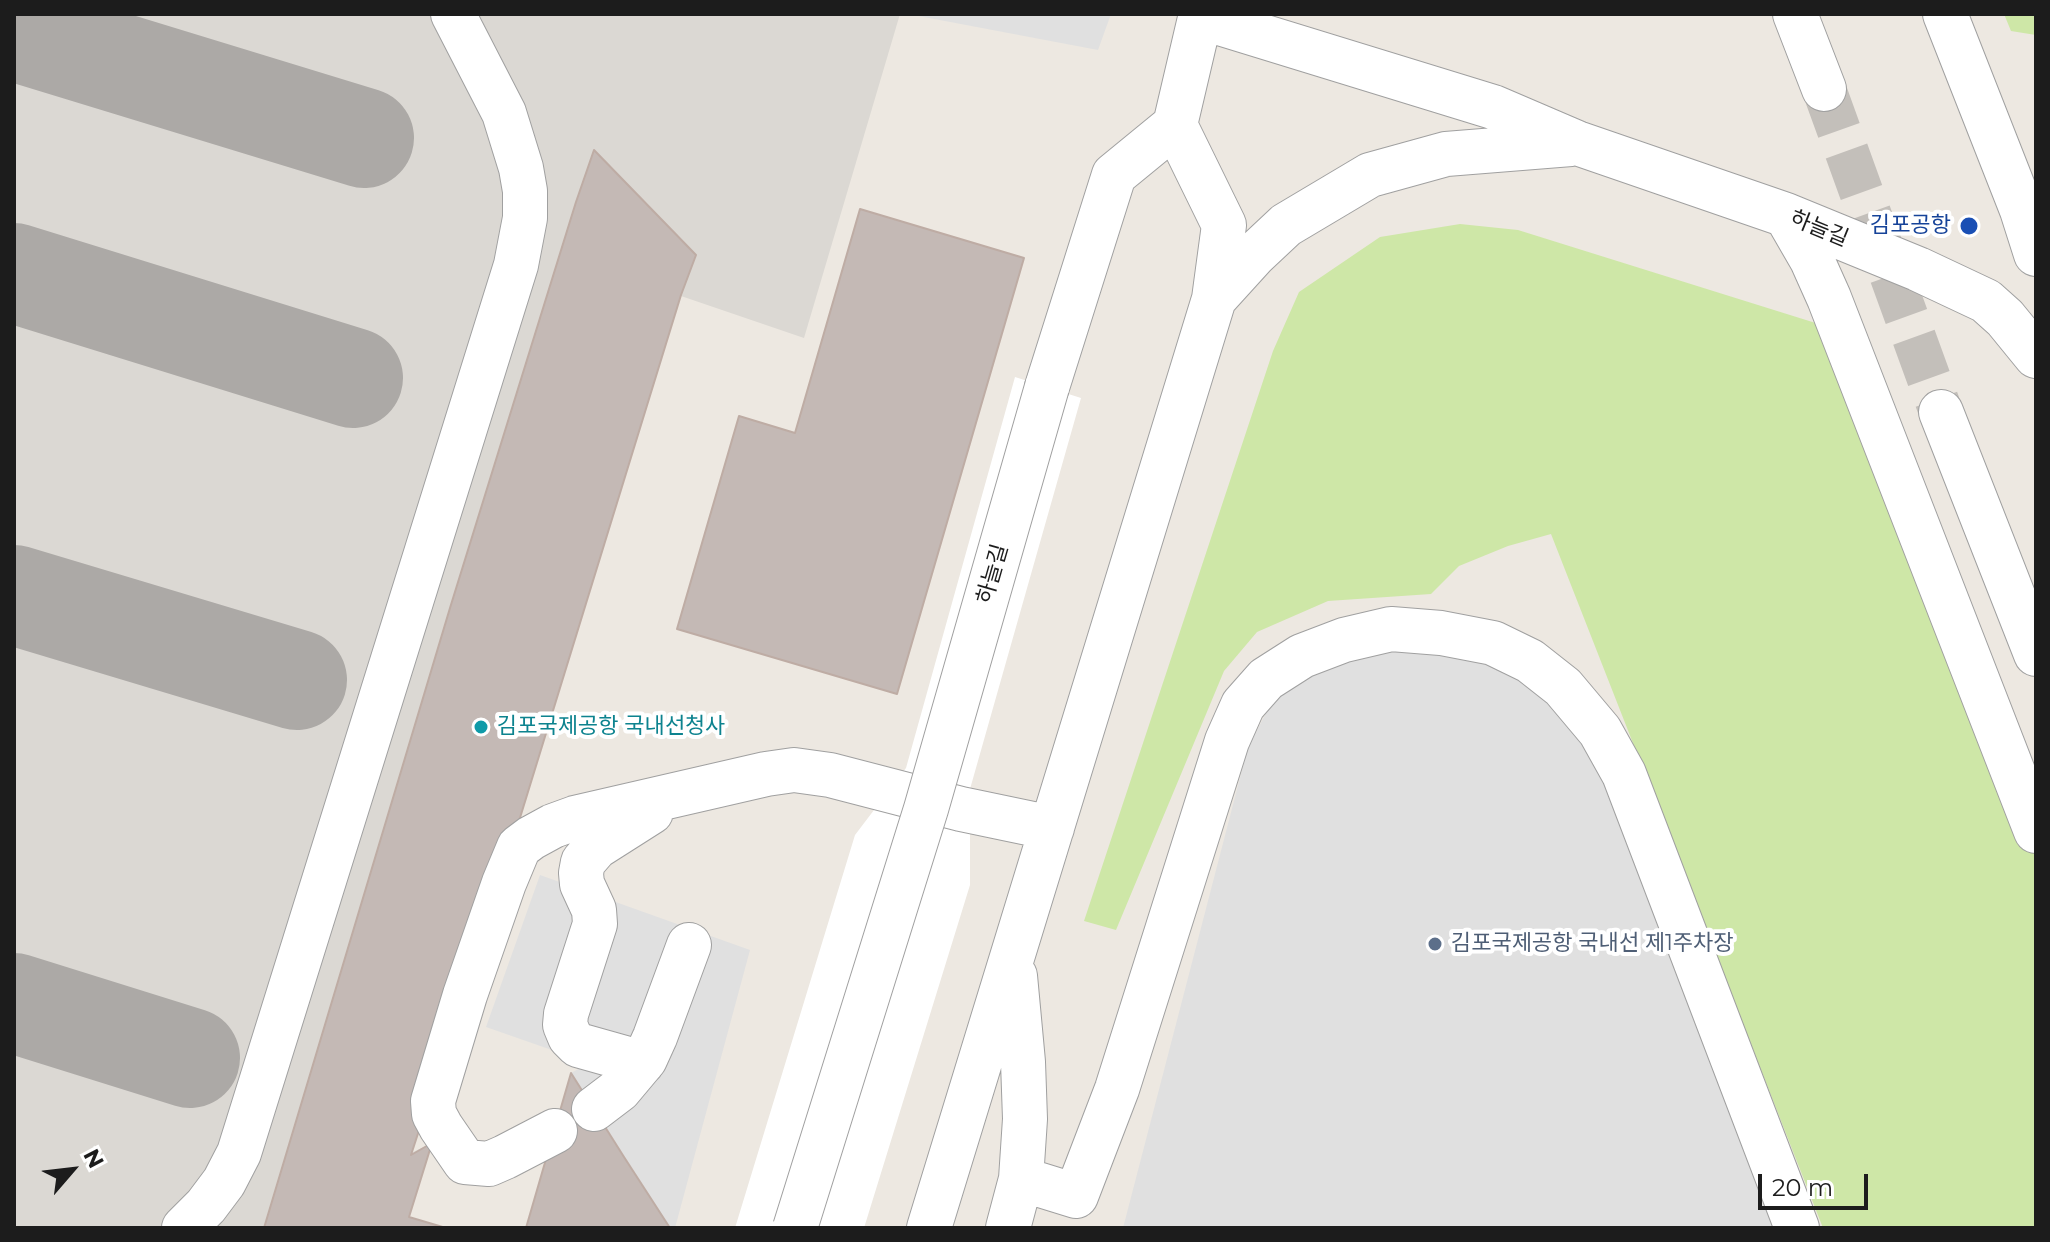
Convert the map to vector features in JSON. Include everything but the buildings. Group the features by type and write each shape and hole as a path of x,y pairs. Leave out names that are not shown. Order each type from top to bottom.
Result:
{"lane":[{"path":"184,1228 224,1182 239,1153 516,265 525,218 521,168 504,113 453,14"},
{"path":"1795,14 1824,89"},
{"path":"1945,14 2022,210 2036,254"},
{"path":"1175,125 1201,15"},
{"name":"하늘길","path":"1201,15 1493,107 1577,143 1786,215 1918,269 1986,301 2005,318 2036,356"},
{"name":"하늘길","path":"795,1228 926,809 1047,387 1114,175 1175,125 1224,225 1214,299 929,1228"},
{"name":"하늘길","path":"1214,299 1286,225 1370,175 1446,154 1577,143"},
{"path":"1786,215 1829,298 2036,831"},
{"path":"1941,412 2036,654"},
{"path":"1021,1179 1071,1212 1117,1089 1227,741 1243,705 1266,679 1302,656 1344,640 1391,629 1441,633 1493,643 1530,661 1563,687 1600,731 1624,774 1797,1228"},
{"path":"555,1131 489,1164 465,1162 434,1114 433,1101 465,995 519,847 553,826 575,818 794,770 830,775 961,809 1052,828"},
{"path":"642,1063 578,1045 565,1025 595,924 594,910 582,884 581,873 583,862 596,847 681,794"},
{"path":"594,1109 619,1090 642,1063 655,1037 689,945"},
{"name":"하늘길","path":"1008,1228 1021,1179 1024,1105 1013,953"}],"shaded area":[{"path":"14,14 900,14 804,338 681,296 511,847 411,1153 432,1143 409,1217 446,1228 14,1228"},
{"path":"908,14 1111,14 1098,50"},
{"name":"김포국제공항 국내선 제1주차장","path":"1410,642 1504,663 1562,708 1601,765 1783,1228 1123,1228 1248,747 1272,702 1312,672"},
{"path":"540,875 750,950 675,1228 670,1228 571,1073 589,1063 486,1027"}],"green space":[{"path":"2004,14 2036,14 2036,35 2011,31"},
{"path":"1460,224 1518,230 1854,335 2036,798 2036,1228 1823,1228 1551,534 1508,546 1459,566 1431,594 1328,601 1257,632 1224,671 1116,930 1084,921 1273,351 1299,292 1380,237"}],"pier":[{"path":"1015,377 1081,398 970,789 970,885 864,1228 735,1228 855,835 906,768"}],"taxiway":[{"path":"14,31 364,138"},
{"path":"14,273 353,378"},
{"path":"14,595 297,680"},
{"path":"14,1003 190,1058"}],"tunnel":[{"path":"1824,89 1941,412"}],"place":[{"name":"김포공항","path":"1969,226"},
{"name":"김포국제공항 국내선청사","path":"481,727"},
{"name":"김포국제공항 국내선 제1주차장","path":"1435,944"}]}
